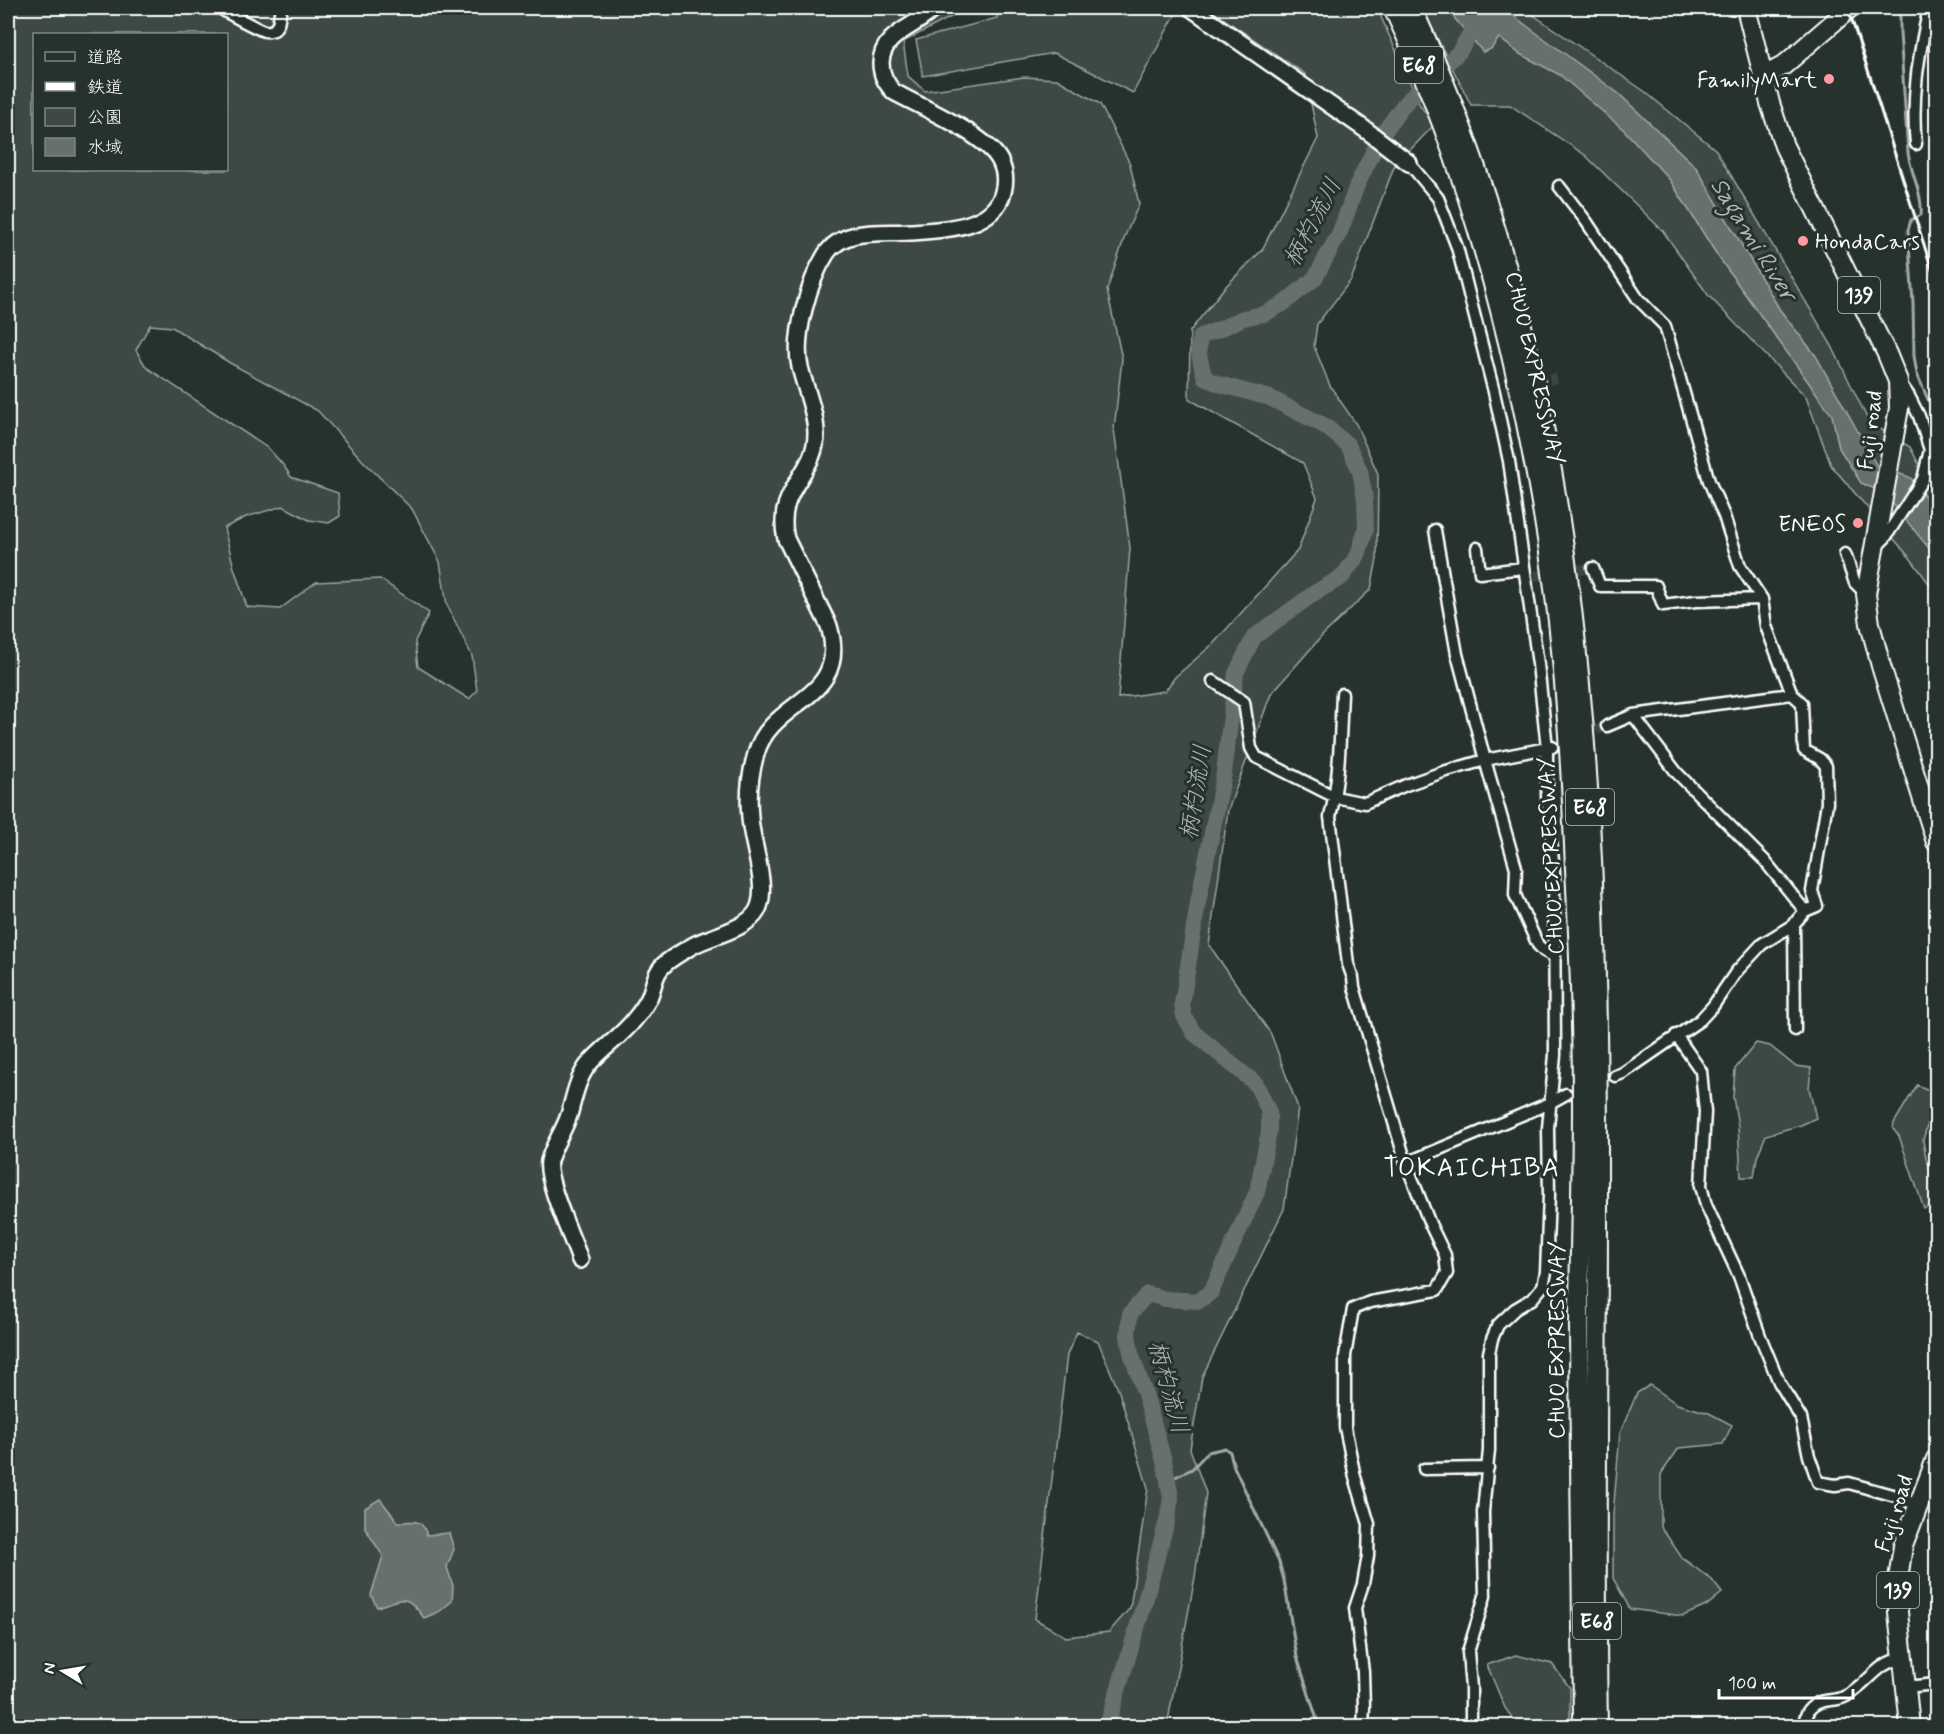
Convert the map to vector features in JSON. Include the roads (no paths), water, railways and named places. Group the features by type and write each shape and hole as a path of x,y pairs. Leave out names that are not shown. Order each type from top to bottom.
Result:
{"highway":[{"name":"CHUO EXPRESSWAY","path":"1393,8 1442,123 1479,235 1503,321 1545,526 1554,585 1571,775 1579,961 1582,1102 1579,1310 1598,1726"},
{"name":"CHUO EXPRESSWAY","path":"1412,8 1458,113 1493,220 1519,315 1540,408 1570,583 1580,674 1589,782 1596,951 1598,1100 1583,1726"},
{"name":"Fuji road","path":"1746,8 1784,146 1809,200 1867,311 1898,381 1899,408 1886,522 1875,549 1866,594 1869,618 1880,660 1936,842"},
{"path":"1764,76 1783,66 1850,8"},
{"name":"Fuji road","path":"1910,1726 1898,1612 1898,1579 1903,1546 1936,1459"}],"street":[{"path":"220,8 261,30 269,31 274,30 278,24 281,8"},
{"path":"580,1260 553,1186 549,1164 568,1117 577,1086 588,1065 622,1034 642,1010 650,996 656,974 662,967 694,945 731,930 753,917 758,910 760,881 749,816 751,779 756,752 770,728 812,694 823,681 833,654 829,626 786,539 783,525 788,498 814,451 817,435 798,357 798,342 809,293 818,270 835,244 847,237 880,231 908,232 949,228 972,223 989,214 1002,196 1005,184 1004,173 999,159 988,146 969,132 894,92 887,85 881,70 881,57 895,35 934,8"},
{"path":"1191,8 1409,162 1438,198 1457,247 1500,391 1551,747 1547,796 1554,872 1555,1054 1548,1128 1549,1195 1546,1272 1543,1286 1532,1299 1505,1317 1498,1325 1489,1353 1488,1468 1483,1512 1485,1596 1468,1652 1471,1726"},
{"path":"1916,144 1913,119 1914,94 1929,8"},
{"path":"1559,186 1586,221 1638,299 1665,326 1709,481 1724,516 1740,566 1761,599 1766,626 1792,694 1802,703 1804,750 1820,759 1826,766 1827,802 1812,891 1817,906 1805,911 1794,923 1762,944 1736,972 1713,1006 1700,1020 1623,1073 1615,1076"},
{"path":"1898,381 1909,396 1918,416 1932,452 1936,475"},
{"path":"1886,522 1923,479 1932,452"},
{"path":"1435,530 1457,654 1516,868 1515,895 1538,945 1555,957"},
{"path":"1477,548 1480,573 1527,574"},
{"path":"1845,554 1855,583 1866,594"},
{"path":"1593,568 1600,586 1656,586 1663,605 1696,601 1761,599"},
{"path":"1212,681 1244,702 1251,748 1256,758 1335,797 1365,803 1406,785 1485,760 1551,747"},
{"path":"1342,694 1335,797 1330,817 1348,964 1406,1163 1445,1255 1447,1274 1437,1290 1370,1302 1353,1309 1345,1356 1345,1427 1352,1468 1369,1524 1368,1556 1363,1584 1355,1608 1363,1672 1363,1726"},
{"path":"1607,726 1633,715 1792,694"},
{"path":"1633,715 1677,773 1764,860 1805,911"},
{"path":"1794,923 1795,1030"},
{"path":"1676,1035 1701,1071 1705,1113 1701,1186 1706,1204 1739,1276 1779,1382 1801,1418 1809,1456 1818,1482 1835,1485 1849,1484 1899,1497 1919,1506"},
{"path":"1406,1163 1566,1094"},
{"path":"1424,1469 1488,1468"},
{"path":"1804,1726 1806,1713 1813,1705 1821,1701 1844,1697 1883,1665 1902,1659"},
{"path":"1906,1687 1936,1684"}],"water":[{"path":"1450,8 1505,8 1618,93 1696,167 1780,310 1816,356 1877,466 1911,478 1936,512 1936,557 1884,493 1861,483 1839,448 1832,415 1717,255 1670,180 1624,130 1560,75 1520,54 1499,38 1491,49 1483,52 1450,13"},
{"path":"380,1499 398,1522 419,1523 427,1535 449,1533 454,1549 447,1567 453,1586 452,1601 440,1611 424,1618 413,1604 404,1600 377,1607 371,1595 383,1556 365,1528 365,1508"}],"waterway":[{"path":"1900,8 1908,153 1921,207 1921,215 1911,220 1908,230 1914,356 1917,374 1936,418"},
{"name":"柄杓流川","path":"1107,1726 1143,1608 1171,1498 1165,1465 1131,1353 1128,1335 1130,1314 1147,1294 1166,1299 1199,1301 1211,1292 1257,1192 1269,1131 1269,1112 1256,1084 1194,1033 1184,1016 1182,1004 1198,902 1224,773 1236,673 1254,637 1316,592 1342,577 1358,555 1366,529 1365,499 1360,471 1348,445 1325,426 1270,398 1205,378 1199,347 1201,336 1243,318 1264,314 1283,304 1315,278 1340,232 1357,185 1381,136 1405,103 1459,52 1481,16"},
{"path":"1169,1480 1192,1469 1208,1452 1225,1448 1230,1452 1234,1467 1279,1562 1297,1657 1319,1726"}],"tunnel":[{"path":"1506,391 1557,378"},
{"path":"1534,576 1593,568"},
{"path":"1554,746 1607,726"}],"railway":[{"path":"1848,8 1936,282"}],"place":[{"name":"FamilyMart","path":"1829,79"},
{"name":"HondaCars","path":"1803,241"},
{"name":"ENEOS","path":"1858,523"}],"district":[{"name":"TOKAICHIBA","path":"1472,1167"}],"water label":[{"name":"Sagami River","path":"1754,239"}]}
